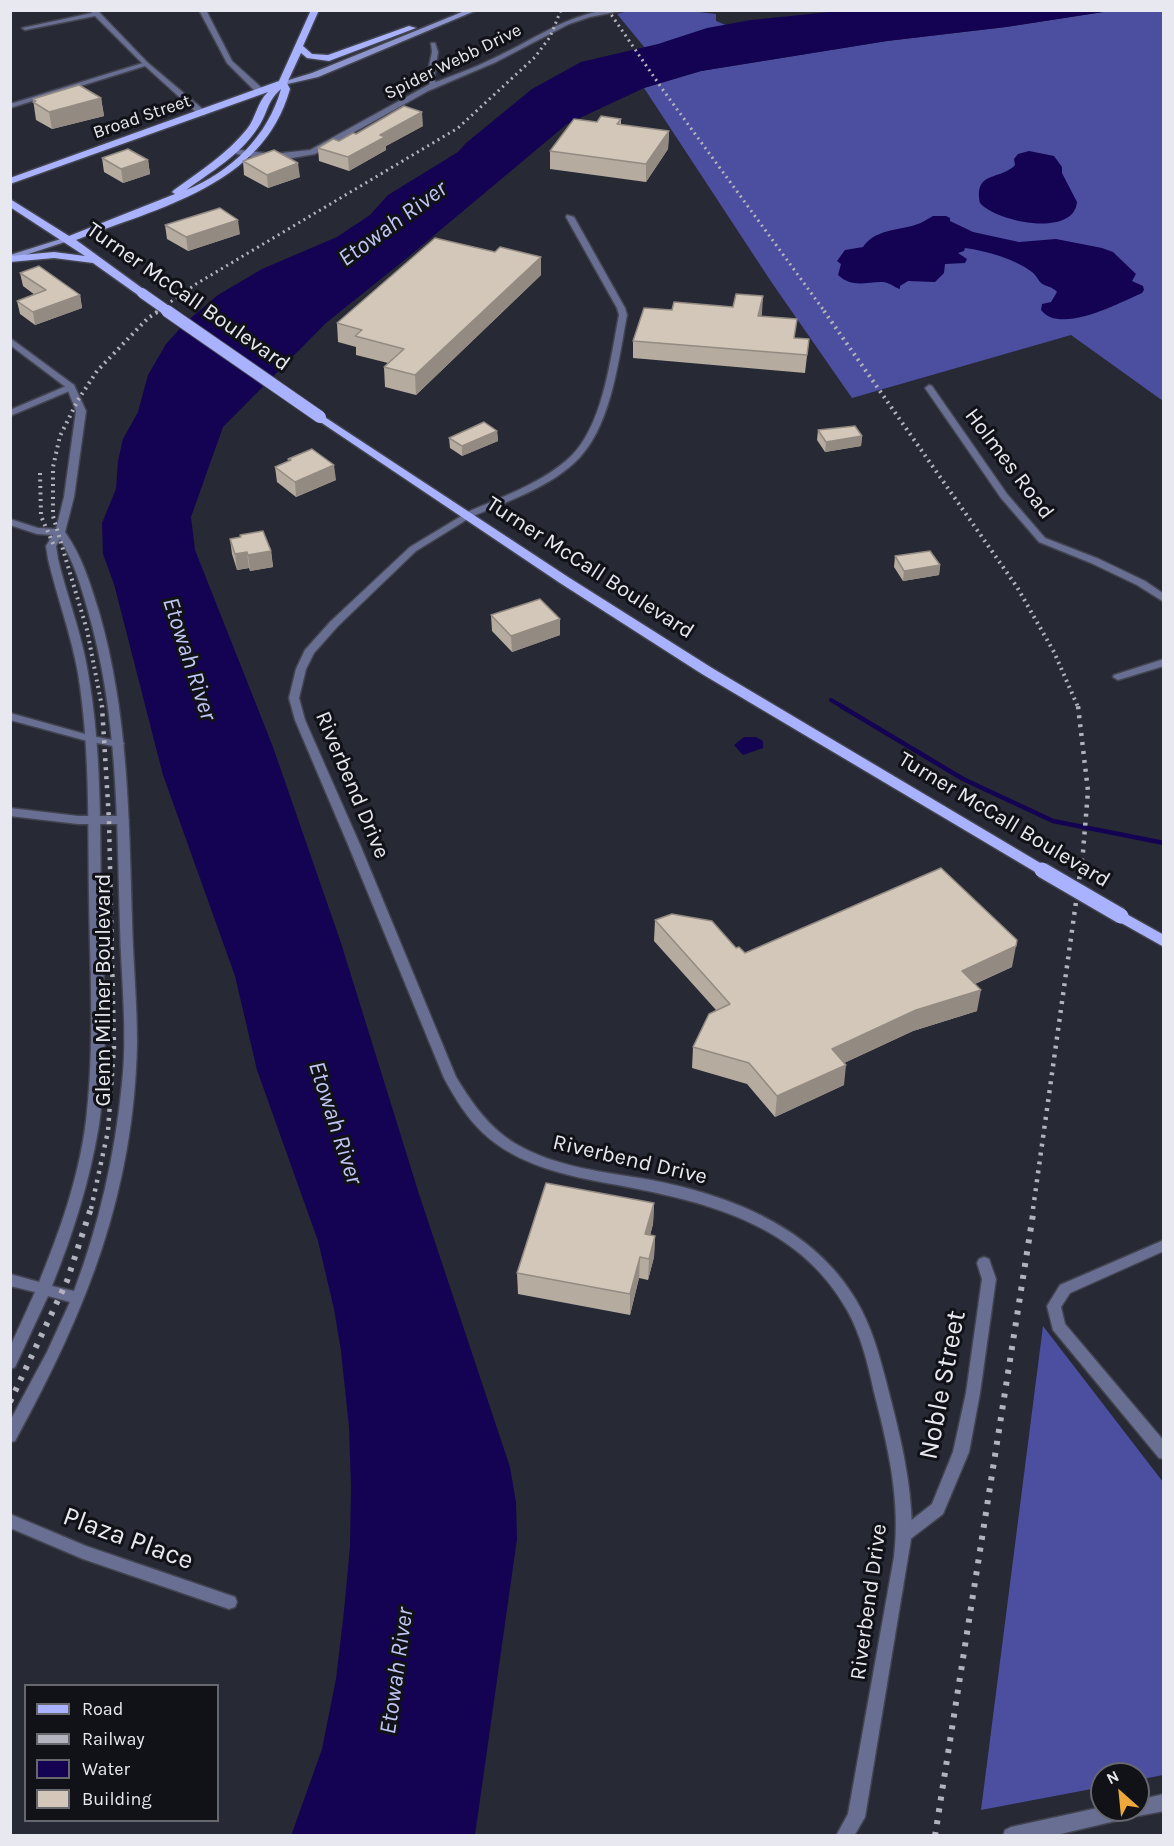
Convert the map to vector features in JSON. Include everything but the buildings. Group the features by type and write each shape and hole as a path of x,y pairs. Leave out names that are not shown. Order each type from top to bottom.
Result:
{"main road":[{"path":"283,83 315,10"},
{"path":"168,200 233,151 254,127 268,96 283,83 305,71 454,10"},
{"path":"283,83 315,75 474,10"},
{"path":"299,47 310,56 329,58 412,28"},
{"name":"Broad Street","path":"10,181 283,83"},
{"path":"10,259 133,215 225,174 248,155 280,111 286,89 283,83"},
{"path":"202,113 233,106 247,107 258,115"},
{"path":"10,171 63,155 96,150"},
{"name":"Turner McCall Boulevard","path":"10,202 67,240 80,246 142,293 320,417 564,580 707,671 1164,942"},
{"path":"10,259 54,255 96,260"}],"street":[{"path":"202,10 229,62 260,91"},
{"name":"Spider Webb Drive","path":"233,151 248,155 279,157 312,152 435,85 494,61 567,23 589,15 622,10"},
{"path":"25,28 94,12 146,64 202,113"},
{"path":"433,44 435,52 430,80 435,85"},
{"path":"10,106 146,64"},
{"name":"Riverbend Drive","path":"570,217 623,315 594,432 580,453 559,470 468,515 413,549 334,624 309,652 301,669 294,698 300,720 364,867 450,1078 461,1101 479,1122 510,1147 546,1165 590,1176 655,1186 705,1197 764,1222 792,1240 816,1261 836,1282 852,1305 876,1370 901,1487 904,1535 856,1817 844,1836"},
{"path":"10,340 71,387 10,413"},
{"name":"Glenn Milner Boulevard","path":"10,1363 44,1291 62,1246 87,1151 96,1089 98,1032 91,739 78,650 53,565 51,546 60,532 69,497 81,411 71,387"},
{"name":"Holmes Road","path":"929,388 1004,496 1042,540 1141,583 1164,599"},
{"path":"10,522 37,531 60,532"},
{"name":"Glenn Milner Boulevard","path":"10,1436 56,1348 77,1298 107,1209 124,1125 129,1080 119,744 108,663 95,612 74,550 60,532"},
{"path":"1118,677 1164,662"},
{"path":"10,716 91,739 119,744"},
{"path":"10,812 94,820 123,820"},
{"path":"1164,1245 1065,1288 1054,1306 1058,1326 1164,1454"},
{"name":"Noble Street","path":"904,1535 938,1509 961,1452 973,1393 989,1279 984,1263"},
{"path":"10,1280 44,1291 77,1298"},
{"name":"Plaza Place","path":"10,1521 83,1552 230,1602"},
{"path":"1011,1836 1090,1818"}],"shaded area":[{"path":"631,10 681,10 716,14 716,21 728,26 645,48 617,14"},
{"path":"1109,11 1163,11 1163,401 1071,335 852,398 772,283 644,88 701,71 887,41 1006,27"},
{"path":"1043,1326 1163,1482 1163,1775 1150,1778 1150,1762 1090,1762 1090,1789 981,1810"}],"water":[{"name":"Etowah River","path":"849,10 1110,11 1006,27 887,41 701,71 644,88 567,124 326,323 223,427 191,517 195,550 273,747 341,943 419,1194 510,1467 516,1502 517,1539 475,1835 291,1836 322,1749 336,1679 344,1611 350,1547 351,1486 349,1427 341,1351 318,1241 257,1070 235,976 163,775 114,584 103,554 102,523 116,489 118,461 123,439 138,412 148,375 166,344 186,322 218,295 262,269 337,237 370,215 388,195 458,152 532,89 581,62 658,44 707,28 751,20"},
{"path":"1029,151 1054,156 1062,167 1062,173 1077,202 1073,213 1063,220 1049,223 1017,221 1001,216 980,203 979,193 984,181 1009,170 1015,165 1014,159 1018,154"},
{"path":"933,216 946,216 950,218 950,221 973,232 1019,242 1056,239 1102,248 1113,252 1136,274 1132,281 1143,286 1144,290 1142,293 1090,315 1062,319 1050,317 1041,310 1042,304 1051,302 1057,292 1055,290 1041,283 1032,272 1017,263 1000,256 965,248 964,251 958,253 967,259 965,263 945,264 944,273 935,282 908,281 900,286 900,289 883,282 848,282 838,275 841,264 837,261 845,250 863,247 873,237 887,231 918,224"},
{"path":"744,737 756,737 763,741 763,748 743,755 734,745"}],"waterway":[{"path":"831,700 843,707"},
{"path":"841,706 963,779 1053,821 1164,843"}],"railway":[{"path":"156,312 196,284 458,128 535,57 550,37 561,10"},
{"path":"608,10 663,90 825,312"},
{"path":"102,707 87,630 53,516 53,467 60,436 78,400 97,371 148,318 159,311"},
{"path":"824,311 1017,587 1054,652 1078,707"},
{"path":"40,473 41,516 55,548"},
{"path":"91,1209 108,1131 114,1047 109,820 102,706"},
{"path":"1033,1209 1083,852 1088,791 1078,706"},
{"path":"10,1402 67,1281 91,1208"},
{"path":"935,1836 1034,1208"}]}
